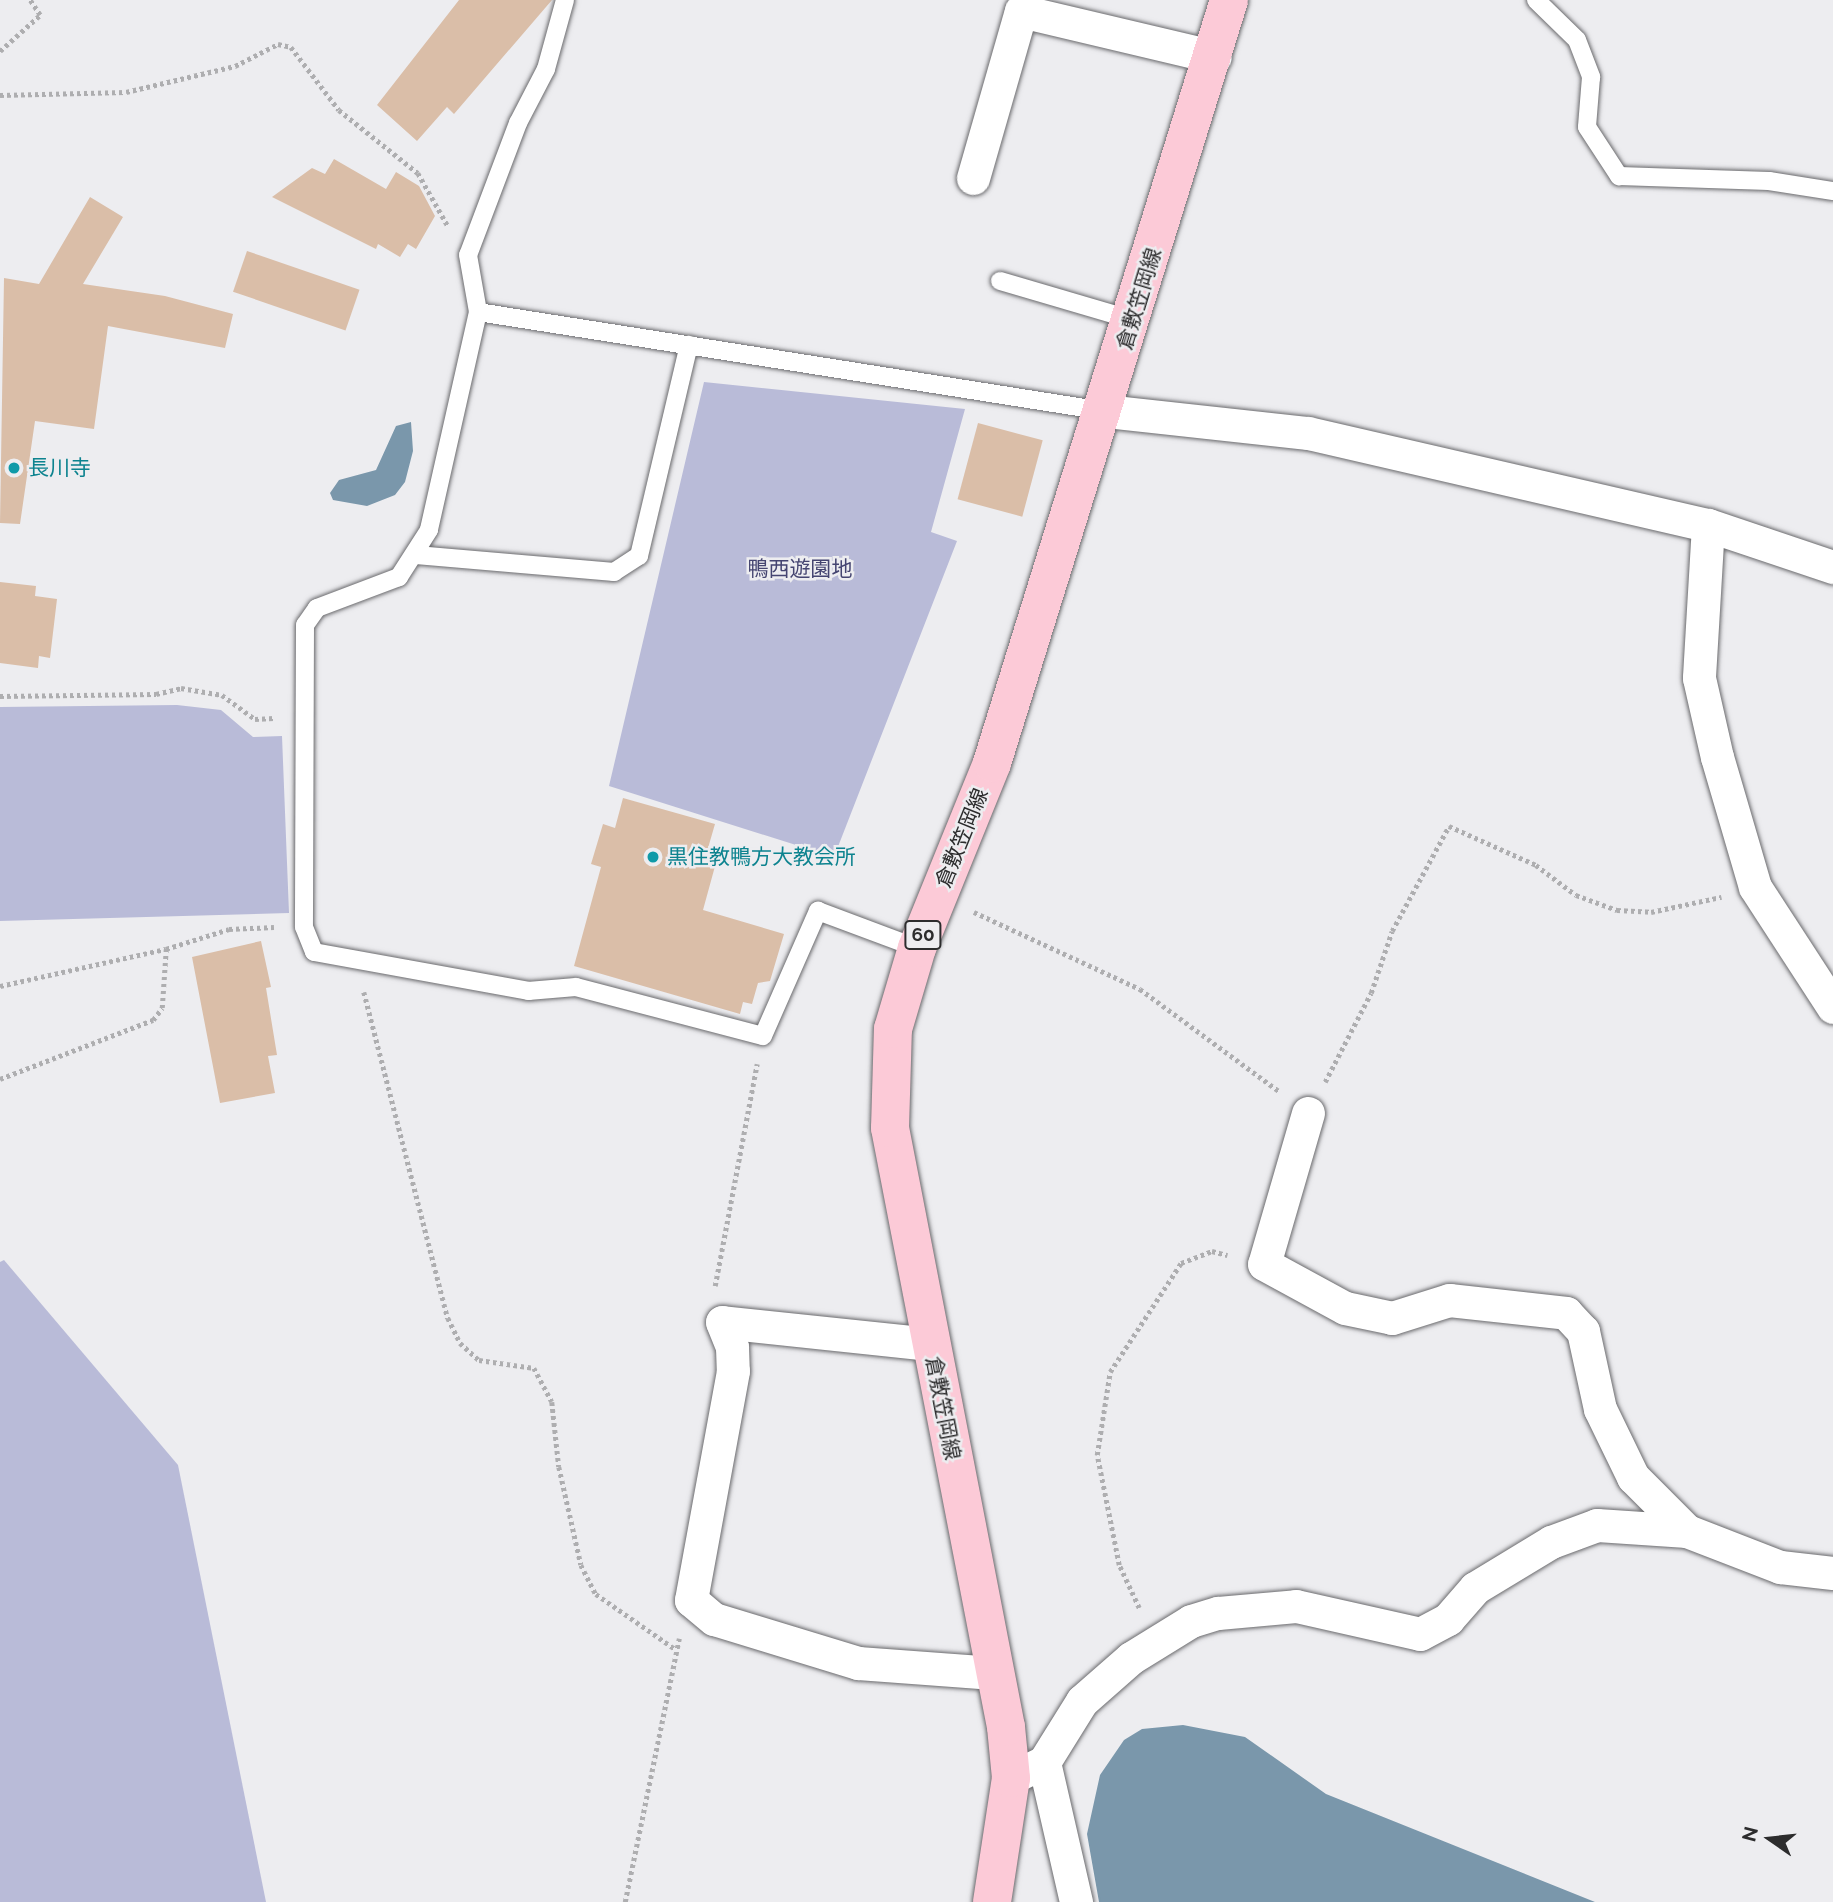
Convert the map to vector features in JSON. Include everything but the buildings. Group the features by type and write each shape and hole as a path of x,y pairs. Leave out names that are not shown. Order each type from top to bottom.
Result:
{"main road":[{"name":"倉敷笠岡線","path":"992,1902 1028,1770 994,1674 890,1128 893,1030 917,948 992,763 1215,57 1229,0"}],"street":[{"path":"973,178 1021,11 1215,57"},
{"path":"1105,411 1308,433 1708,525 1833,567"},
{"path":"1708,525 1699,678 1755,887 1833,1007"},
{"path":"1308,1113 1264,1264 1345,1308 1392,1318 1449,1300 1566,1313 1583,1331 1600,1409 1633,1477 1687,1531"},
{"path":"930,1344 722,1322 732,1346 733,1371 691,1600 714,1619 858,1664 994,1674"},
{"path":"1076,1902 1028,1770 1082,1701 1154,1640 1218,1613 1296,1606 1420,1634 1448,1619 1475,1588 1551,1542 1597,1525 1687,1531 1780,1567 1833,1573"}],"lane":[{"path":"565,0 546,69 518,123 468,255 478,312 445,473 416,555 399,578 309,615 301,658 304,927 314,952 528,991 576,987 763,1036 818,911 917,948"},
{"path":"1536,0 1577,40 1591,77 1587,127 1619,176 1769,181 1833,191"},
{"path":"1000,281 1133,320"},
{"path":"478,312 1105,411"},
{"path":"416,555 614,572 639,556 689,345"}],"path":[{"path":"0,51 40,15 30,0"},
{"path":"0,95 126,92 202,76 278,44 291,47 340,110 418,173 468,255"},
{"path":"0,696 156,694 181,688 222,695 255,719 303,717"},
{"path":"938,898 1140,989 1308,1113 1371,993 1392,931 1449,826 1536,864 1576,895 1617,910 1651,912 1755,887"},
{"path":"0,986 166,949 229,929 304,927"},
{"path":"0,1079 153,1020 162,1008 166,949"},
{"path":"361,985 452,1326 460,1343 479,1360 534,1368 552,1402 559,1467 581,1565 596,1594 675,1649"},
{"path":"722,1322 715,1291 763,1036"},
{"path":"1154,1640 1119,1565 1097,1455 1110,1372 1181,1263 1212,1251 1264,1264"},
{"path":"625,1902 675,1649 691,1600"}],"green space":[{"name":"鴨西遊園地","path":"704,382 965,409 931,532 957,541 834,857 609,786"},
{"path":"177,705 221,710 253,737 282,736 289,913 0,921 0,707"},
{"path":"4,1260 178,1465 266,1902 0,1902 0,1262"}],"shaded area":[{"path":"411,422 413,451 405,482 395,495 367,506 333,500 330,493 339,480 376,470 396,426"},
{"path":"1183,1725 1245,1737 1326,1794 1595,1902 1099,1902 1087,1834 1100,1775 1124,1740 1142,1729"}],"place":[{"name":"長川寺","path":"14,468"},
{"name":"黒住教鴨方大教会所","path":"653,857"}]}
